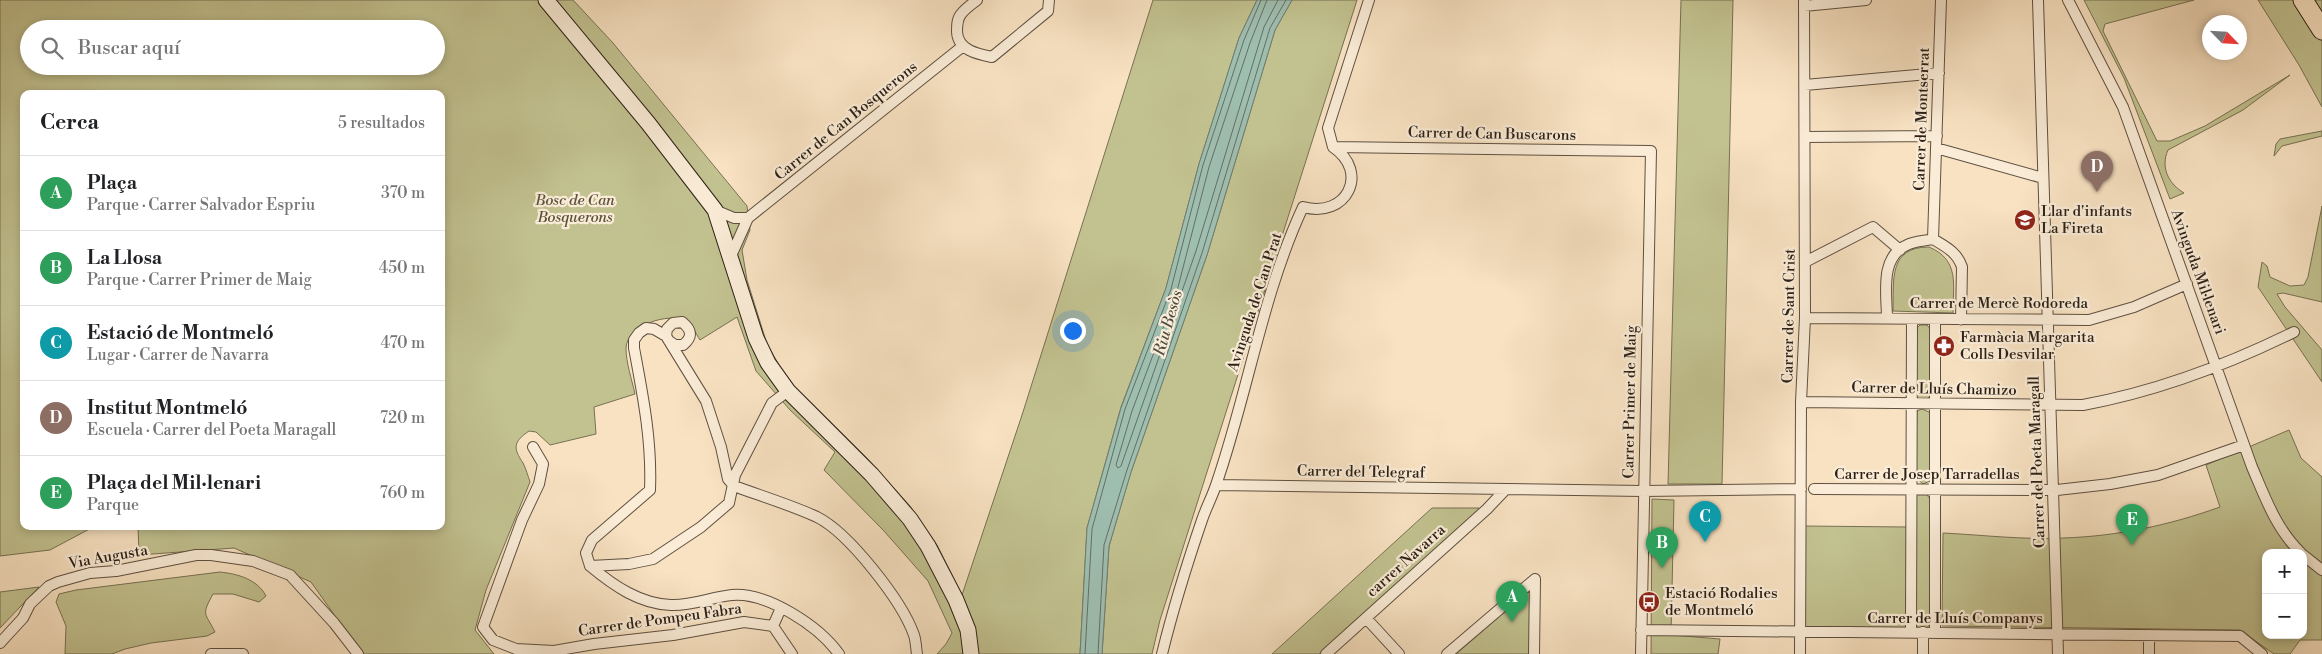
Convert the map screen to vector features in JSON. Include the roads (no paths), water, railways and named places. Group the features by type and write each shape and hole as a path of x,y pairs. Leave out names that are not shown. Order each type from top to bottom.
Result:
{"highway":[{"path":"2303,0 2322,30"},
{"path":"2312,0 2322,16"}],"street":[{"path":"546,0 654,130 715,210 756,338 768,363 788,391 872,475 910,518 928,546 956,600 968,630 971,654"},
{"path":"977,0 960,14 956,24 957,38 963,46 976,53 992,57 1048,11 1049,0"},
{"path":"1333,146 1328,128 1369,0"},
{"path":"1804,3 1866,0"},
{"name":"Carrer de Montserrat","path":"1933,239 1941,0"},
{"name":"Carrer del Poeta Maragall","path":"2038,0 2058,654"},
{"name":"Avinguda Mil·lenari","path":"2068,0 2123,107 2244,445 2274,518 2297,549"},
{"name":"Carrer de Sant Crist","path":"1800,654 1801,402 1806,318 1804,3"},
{"name":"Carrer de Can Bosquerons","path":"731,256 748,218 963,46"},
{"path":"1805,85 1938,73"},
{"path":"1805,137 1936,136"},
{"name":"Carrer de Can Buscarons","path":"1333,146 1651,151"},
{"name":"Avinguda de Can Prat","path":"1162,654 1177,595 1216,485 1267,304 1297,221 1303,207 1324,210 1334,206 1348,192 1351,177 1348,163 1342,153 1333,146"},
{"path":"1936,148 2043,178"},
{"name":"Carrer Primer de Maig","path":"1640,654 1651,151"},
{"path":"715,210 734,218 748,218"},
{"path":"1805,262 1873,227 1900,250"},
{"path":"1887,319 1887,271 1894,254 1907,245 1933,239 1954,252 1960,260 1962,267 1961,320"},
{"name":"Carrer de Mercè Rodoreda","path":"1806,318 2089,320 2134,306 2187,284"},
{"path":"1912,319 1912,632"},
{"path":"1935,632 1936,320"},
{"path":"839,654 831,644 808,624 781,608 753,596 732,595 672,606 645,601 622,590 590,566 586,553 592,540 650,490 651,457 648,430 634,348 634,340 638,333 646,328 654,328 668,338 706,401 721,447 728,479 734,486 818,518 845,536 871,567 897,605 914,635 917,654"},
{"name":"Carrer de Lluís Chamizo","path":"1801,402 2083,405 2121,398 2256,350 2294,332"},
{"path":"590,566 629,564 653,559 700,527 729,503 735,475 772,404 788,391"},
{"name":"Carrer de Josep Tarradellas","path":"1814,489 2053,490 2110,484 2158,475 2244,445"},
{"name":"Carrer de Pompeu Fabra","path":"533,447 543,464 542,470 539,484 522,520 483,627 493,640 516,648 554,652 594,644 673,635 744,622 773,626"},
{"name":"Carrer del Telegraf","path":"1216,485 1643,491 1801,489"},
{"name":"carrer Navarra","path":"1326,654 1506,489"},
{"name":"Via Augusta","path":"0,643 23,618 30,604 49,586 58,582 90,573 116,571 196,555 211,555 253,561 290,576 334,623 358,654"},
{"name":"Avinguda Mil·lenari","path":"2307,558 2322,570"},
{"path":"1448,654 1535,579 1534,654"},
{"path":"781,608 773,626 792,654"},
{"path":"1366,618 1399,654"},
{"name":"Carrer de Lluís Companys","path":"1641,630 2240,636 2262,654"},
{"path":"1923,632 1923,654"},
{"path":"2149,635 2149,654"},
{"path":"211,654 243,654"}],"water":[{"name":"Riu Besòs","path":"1257,0 1292,0 1275,30 1207,255 1131,472 1109,546 1102,654 1080,654 1087,528 1121,408 1166,288 1199,164 1239,38"}],"place":[{"name":"Institut Montmeló","path":"2097,192"},
{"name":"Llar d'infants La Fireta","path":"2025,220"},
{"name":"Farmàcia Margarita Colls Desvilar","path":"1944,346"},
{"name":"Estació de Montmeló","path":"1705,542"},
{"name":"Plaça del Mil·lenari","path":"2132,545"},
{"name":"La Llosa","path":"1662,568"},
{"name":"Estació Rodalies de Montmeló","path":"1649,602"},
{"name":"Plaça","path":"1512,622"}],"park label":[{"name":"Bosc de Can Bosquerons","path":"575,208"}]}
